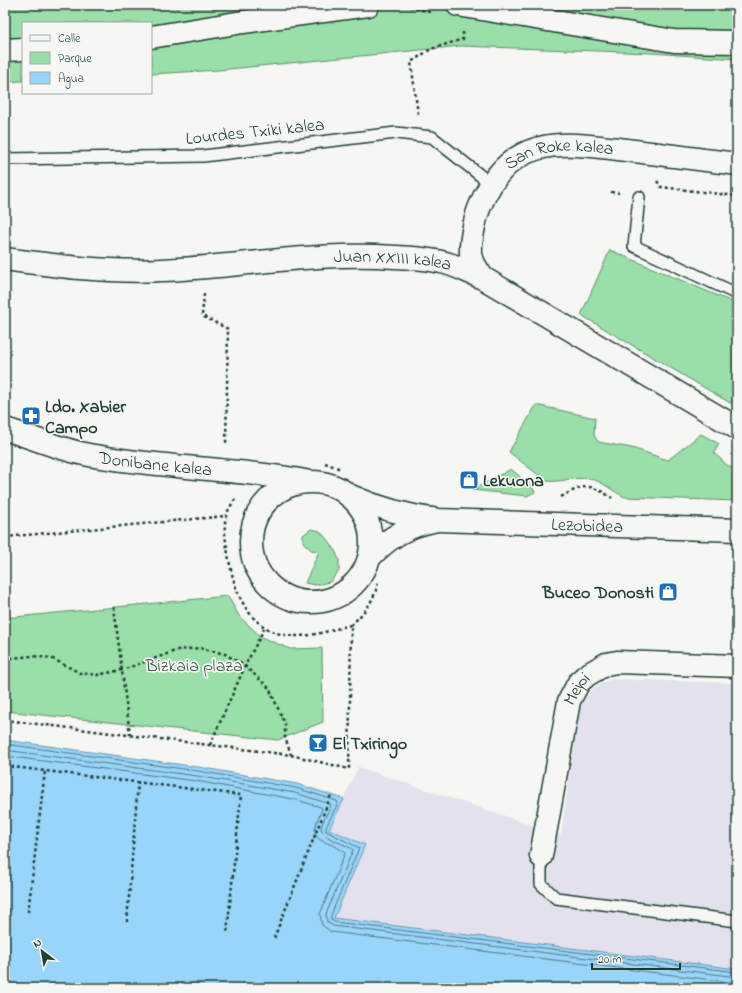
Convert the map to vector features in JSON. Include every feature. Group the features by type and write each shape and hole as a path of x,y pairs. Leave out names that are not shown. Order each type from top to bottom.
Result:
{"street":[{"path":"152,37 242,22 368,5"},
{"path":"449,10 674,41 737,42"},
{"path":"5,50 22,49"},
{"name":"San Roke kalea","path":"483,278 475,266 471,254 479,209 491,184 498,174 513,161 540,147 570,143 737,164"},
{"name":"Juan XXIII kalea","path":"5,259 59,267 115,270 162,270 325,256 374,255 418,258 451,265 483,278 737,428"},
{"name":"Donibane kalea","path":"5,429 87,455 162,466 226,469 308,482"},
{"path":"308,482 323,483 348,495 360,508 368,522 375,566 348,590 334,598 320,602 304,603 290,599 276,592 265,582 257,569 252,555 250,538 254,520 263,506 276,493 291,485 308,482"},
{"name":"Lezobidea","path":"348,495 390,511 414,517 438,520 737,530"},
{"name":"Lezobidea","path":"375,566 384,542 400,532 418,524 438,520"},
{"name":"Meipi","path":"541,856 569,702 573,691 583,678 596,669 617,662 737,666"}],"lane":[{"name":"Lourdes Txiki kalea","path":"5,159 203,156 396,133 420,134 432,137 491,184"},
{"path":"639,197 634,246 737,294"},
{"path":"541,856 541,884 556,898 737,922"}],"path":[{"path":"404,5 449,10"},
{"path":"420,134 411,62 430,50 463,39 463,27"},
{"path":"654,177 661,187 737,196"},
{"path":"203,291 202,316 228,330 226,469"},
{"path":"5,537 226,516 225,536 233,583 247,610 265,628 277,633 292,636 310,636 351,625 362,615 376,594 375,566"},
{"path":"114,607 130,735"},
{"path":"5,720 291,755 349,769 351,625"},
{"path":"210,745 245,666 265,628"},
{"path":"5,661 12,658 32,656 51,658 80,673 97,675 122,670 178,650 200,648 224,654 245,666 268,688 285,724 285,738 291,755"},
{"path":"5,766 241,795 227,933"},
{"path":"28,912 44,771"},
{"path":"127,922 138,782"},
{"path":"274,938 331,795"}],"shaded area":[{"path":"613,679 737,683 737,969 334,918 365,845 329,829 358,767 561,835 579,712 584,700 591,690 601,683"}],"green space":[{"path":"5,5 737,5 737,59 651,53 461,46 219,70 152,74 152,22 22,22 22,81 5,82"},
{"path":"610,250 737,304 737,407 581,315"},
{"path":"536,405 595,418 594,435 598,442 632,448 668,460 701,434 719,444 714,453 728,466 737,470 737,501 625,497 595,480 579,478 546,481 509,452"},
{"path":"511,469 532,487 535,492 527,496 472,490"},
{"path":"311,529 320,531 334,548 339,560 339,571 330,582 315,585 305,583 319,551 311,550 303,542 303,535"},
{"name":"Bizkaia plaza","path":"228,596 239,616 261,637 290,649 322,648 323,722 278,740 5,711 5,618"}],"water":[{"path":"5,740 198,767 297,784 344,799 329,829 365,845 334,918 737,969 737,988 5,988"}],"place":[{"name":"Ldo. Xabier Campo","path":"31,416"},
{"name":"Lekuona","path":"469,480"},
{"name":"Buceo Donosti","path":"668,592"},
{"name":"El Txiringo","path":"318,743"}]}
